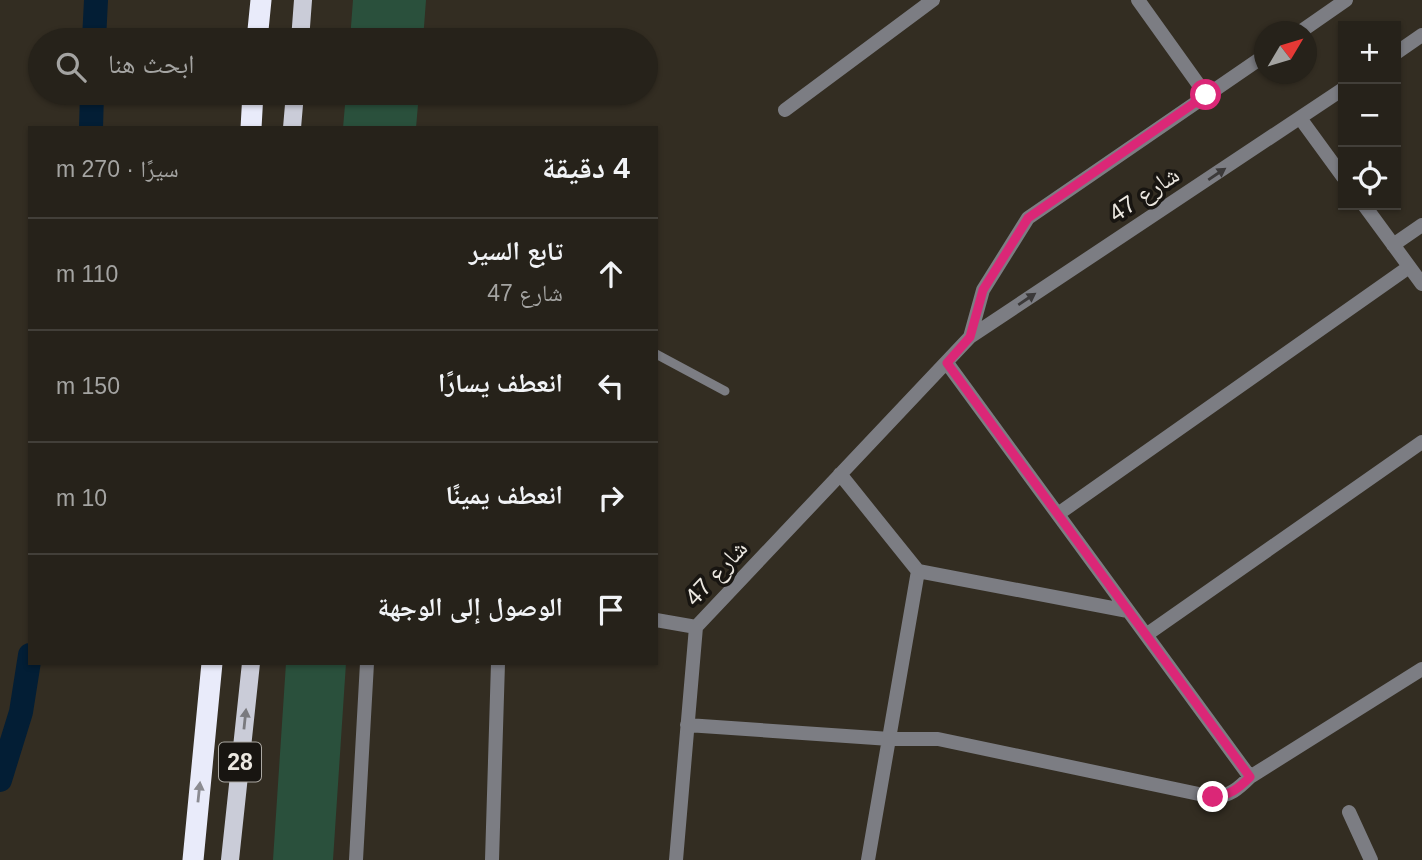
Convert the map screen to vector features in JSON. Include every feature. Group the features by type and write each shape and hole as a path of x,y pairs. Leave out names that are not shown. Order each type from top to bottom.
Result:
{"highway":[{"path":"258,28 261,0"},
{"path":"251,126 252,105"},
{"name":"28","path":"193,860 212,665"}],"main road":[{"path":"301,28 303,0"},
{"path":"292,126 294,105"},
{"name":"28","path":"230,860 251,665"}],"street":[{"path":"785,110 933,0"},
{"path":"1138,0 1206,95"},
{"path":"1315,21 1343,1"},
{"path":"1401,50 1422,35"},
{"name":"شارع 47","path":"970,337 983,290 1028,218 1254,62"},
{"name":"شارع 47","path":"658,621 696,627 970,337 1338,92"},
{"path":"1300,118 1338,170"},
{"path":"1368,210 1422,284"},
{"path":"1393,245 1422,225"},
{"path":"1058,514 1409,267"},
{"path":"947,363 1250,777"},
{"path":"1146,635 1422,442"},
{"path":"840,474 918,571 1128,611"},
{"path":"868,860 918,571"},
{"path":"676,860 696,627"},
{"path":"356,860 367,665"},
{"path":"492,860 498,665"},
{"path":"687,725 890,739 938,739 1213,797 1226,796 1238,789 1250,777 1422,669"},
{"path":"1349,811 1371,860"}],"lane":[{"path":"658,355 725,391"}],"green space":[{"path":"353,0 426,0 424,28 351,28"},
{"path":"345,105 418,105 416,126 343,126"},
{"path":"286,665 346,665 333,860 273,860"}],"waterway":[{"path":"95,28 96,0"},
{"path":"91,126 92,105"},
{"path":"0,780 21,712 28,665"}],"route":[{"path":"1206,95 1028,218 983,290 970,337 947,363 1250,777 1226,796 1213,797"}]}
